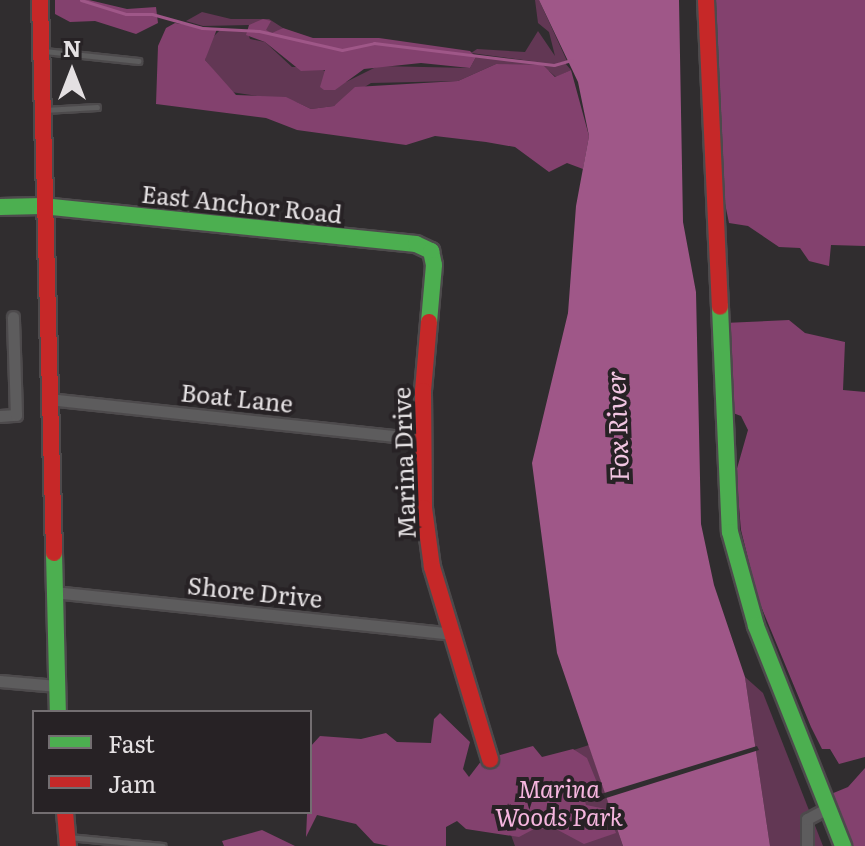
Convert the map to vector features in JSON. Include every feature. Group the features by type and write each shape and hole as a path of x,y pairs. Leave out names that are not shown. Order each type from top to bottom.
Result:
{"street":[{"path":"40,0 39,111 58,710"},
{"path":"706,0 730,532 756,626 843,846"},
{"name":"East Anchor Road","path":"0,207 42,206 416,244 433,254"},
{"name":"Marina Drive","path":"433,254 421,439 432,567 490,759"},
{"path":"0,416 16,415 13,317"},
{"name":"Boat Lane","path":"48,399 421,439"},
{"name":"Shore Drive","path":"54,592 451,634"},
{"path":"0,681 57,686"},
{"path":"807,846 807,819 828,808"},
{"path":"65,814 68,842"}],"lane":[{"path":"39,51 138,61"},
{"path":"39,111 97,107"},
{"path":"68,842 163,846"}],"green space":[{"path":"55,0 89,0 127,9 156,7 158,23 136,34 95,21 70,22 55,14"},
{"path":"535,0 539,0 567,61 554,64 471,53 477,49 525,52 538,31 555,56 549,32 538,23"},
{"path":"711,0 865,0 865,246 831,245 829,266 809,261 800,248 779,247 748,226 729,223 721,184"},
{"path":"202,12 231,19 269,19 283,28 273,34 249,25 203,26 186,21"},
{"path":"263,19 271,21 266,30 272,33 283,28 313,38 379,38 470,51 476,57 470,68 421,63 364,69 335,90 324,90 320,87 325,70 301,71 265,42 246,35 249,25"},
{"path":"175,23 217,29 205,60 236,95 286,97 311,109 334,106 355,87 458,81 496,64 543,65 555,77 571,70 589,136 583,169 567,163 549,172 515,147 486,142 435,136 406,145 297,130 266,118 156,104 158,46 166,28"},
{"path":"222,28 247,31 250,39 265,42 292,67 318,67 328,73 324,78 346,82 378,66 470,68 476,57 565,63 571,70 556,77 549,71 496,64 458,81 371,83 334,106 311,109 296,102 231,92 205,60 210,40"},
{"path":"789,320 805,333 845,342 843,390 865,392 865,757 839,764 830,749 822,749 811,727 758,599 741,530 736,472 748,430 741,416 733,413 724,323"},
{"path":"745,677 763,693 823,846 770,846"},
{"path":"440,713 470,742 463,769 469,777 482,760 533,746 542,757 573,749 587,758 598,785 584,797 586,805 606,809 616,833 584,844 556,829 534,829 519,837 466,829 457,821 446,827 446,846 389,846 374,843 356,824 317,815 306,837 307,814 312,814 312,745 320,736 361,739 386,733 397,742 431,743 434,719"},
{"name":"Marina Woods Park","path":"589,745 623,846 515,846 490,777"},
{"path":"865,768 865,846 851,846 831,794 848,787"},
{"path":"262,830 295,846 224,846 222,841"}],"water":[{"name":"Fox River","path":"539,0 679,0 683,222 696,292 701,524 714,585 745,677 770,846 623,846 557,653 532,463 568,313 576,206 589,136 578,82"}],"pier":[{"path":"757,746 759,750 603,799 601,794"}],"waterway":[{"path":"81,0 126,14 152,14 202,28 259,31 342,50 374,43 554,65 571,60"}],"traffic: fast":[{"path":"0,207 42,206 416,244 431,251 434,265 429,322"},
{"path":"720,307 730,532 756,626 843,846"},
{"path":"54,553 58,710"}],"traffic: jam":[{"path":"40,0 54,553"},
{"path":"706,0 720,307"},
{"path":"429,322 423,391 424,508 432,567 490,759"},
{"path":"65,814 68,846"}]}
